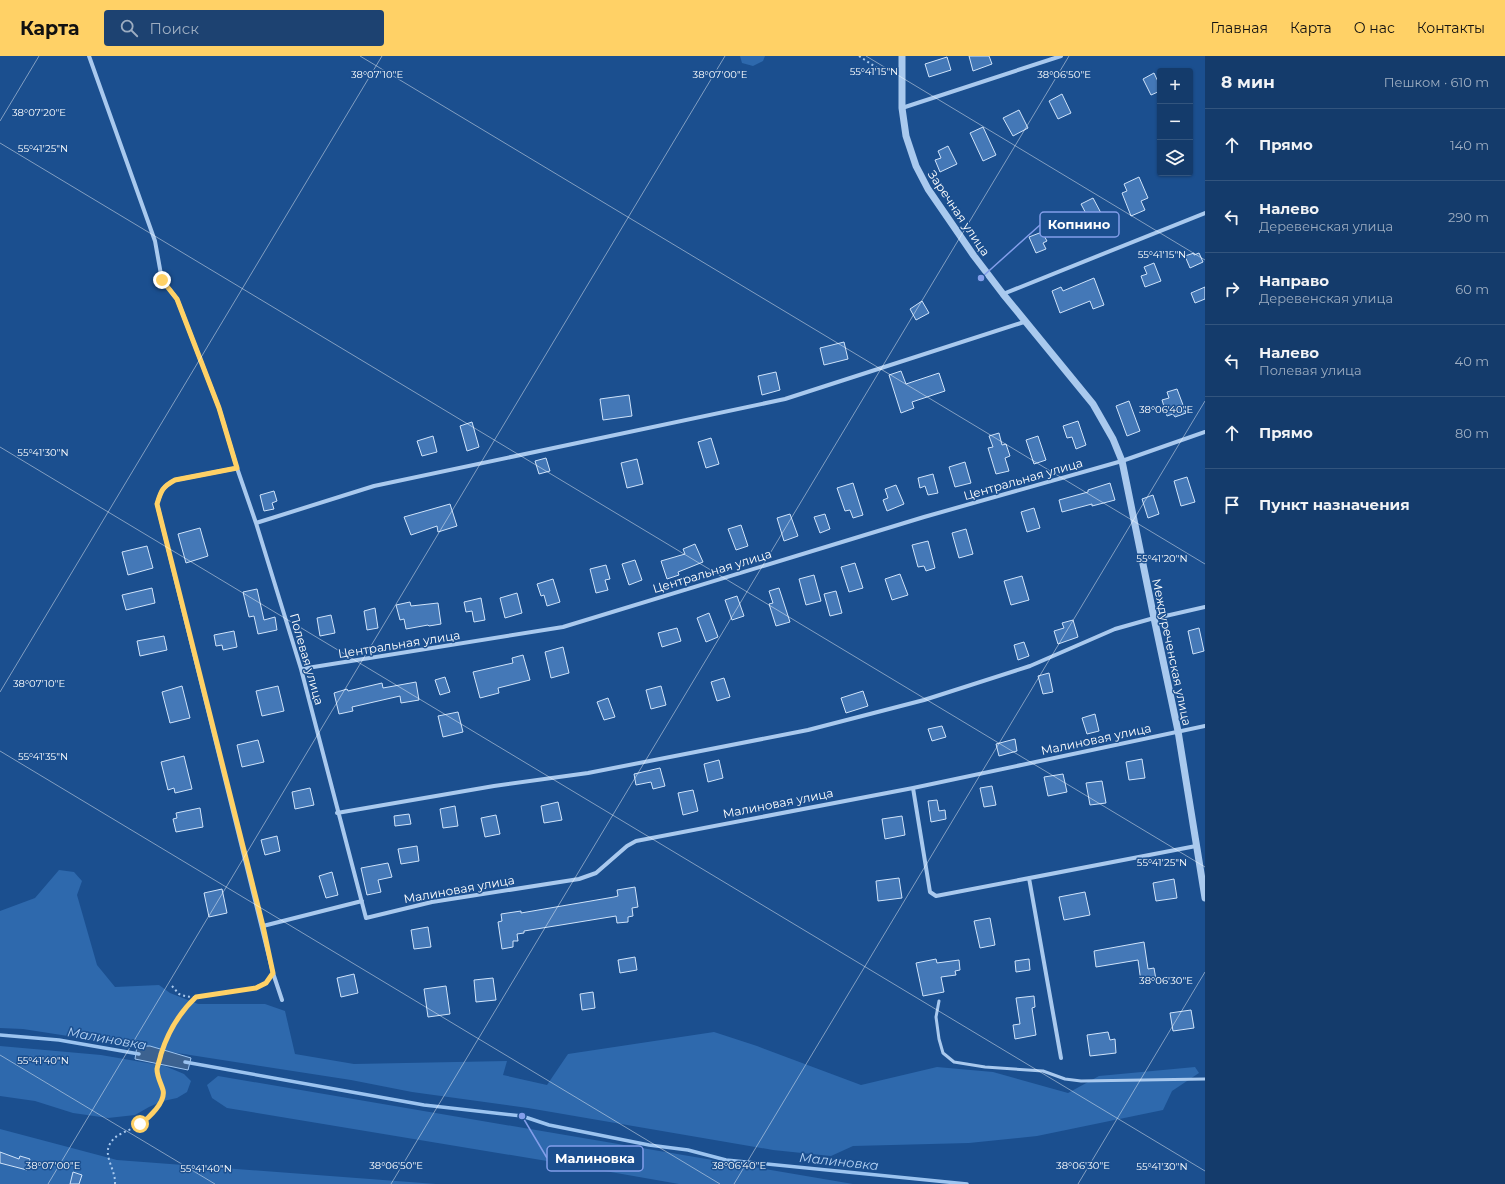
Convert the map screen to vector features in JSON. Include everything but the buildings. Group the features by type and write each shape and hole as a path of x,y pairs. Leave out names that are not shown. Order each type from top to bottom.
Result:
{"street":[{"name":"Полевая улица","path":"89,56 155,241 162,280 177,299 219,408 237,468 256,523 301,669 337,813 366,918"},
{"name":"Заречная улица","path":"902,56 902,108 906,136 916,166 928,189 974,256 1024,322"},
{"path":"1045,56 1046,62"},
{"path":"902,108 1061,56"},
{"path":"1002,294 1205,213"},
{"path":"256,523 374,486 785,399 1024,322"},
{"name":"Междуреченская улица","path":"1024,322 1093,404 1113,439 1122,461 1178,731 1205,898"},
{"name":"Центральная улица","path":"301,669 563,627 924,517 1122,461 1205,432"},
{"path":"237,468 175,480 166,485 160,491 157,504 263,926 273,973 282,1000"},
{"path":"337,813 494,786 588,773 808,730 924,700 1030,666 1115,629 1154,618 1161,618 1205,607"},
{"name":"Малиновая улица","path":"366,918 432,902 580,879 596,873 627,846 636,841 913,788 1205,726"},
{"path":"913,788 930,892 936,896 1196,846"},
{"path":"1029,878 1061,1058"},
{"path":"263,926 362,901"}],"lane":[{"path":"939,1001 936,1018 939,1039 943,1053 954,1062 985,1068 1043,1071 1065,1079 1082,1081 1205,1079"}],"path":[{"path":"859,56 880,70 902,72"},
{"path":"172,986 179,994 196,997 256,988 266,983 273,973"},
{"path":"115,1184 114,1171 107,1154 108,1146 112,1139 140,1124 151,1116 160,1104 164,1092 157,1068 166,1038 176,1021 196,997"}],"shaded area":[{"path":"740,56 765,56 763,61 753,66 742,63"},
{"path":"59,870 74,872 82,881 77,895 97,965 115,987 159,985 170,993 198,1004 265,1004 285,1011 295,1054 354,1064 507,1061 503,1075 547,1085 568,1054 714,1032 757,1046 861,1085 937,1067 993,1072 1068,1093 1099,1076 1195,1067 1199,1073 1172,1091 1163,1110 1037,1136 969,1143 853,1146 831,1156 773,1150 528,1108 412,1092 351,1080 23,1029 0,1028 0,911 35,898"},
{"path":"0,1046 101,1055 165,1066 184,1074 191,1081 187,1092 177,1098 163,1101 149,1107 135,1115 108,1118 73,1113 35,1101 0,1096"},
{"path":"137,1046 150,1046 191,1058 188,1070 135,1059"},
{"path":"218,1076 853,1184 679,1184 227,1108 212,1098 207,1085"},
{"path":"0,1129 117,1160 436,1184 0,1184"}],"waterway":[{"name":"Малиновка","path":"0,1035 59,1040 139,1054"},
{"name":"Малиновка","path":"185,1062 424,1105 522,1116 549,1125 649,1145 688,1150 726,1160 967,1184"}],"place":[{"name":"Копнино","path":"981,278"},
{"name":"Малиновка","path":"522,1116"}],"route":[{"path":"140,1124 151,1116 160,1104 164,1092 157,1068 166,1038 176,1021 189,1004 196,997 256,988 266,983 273,973 263,926 157,504 160,491 166,485 175,480 237,468 219,408 177,299 162,280"}]}
